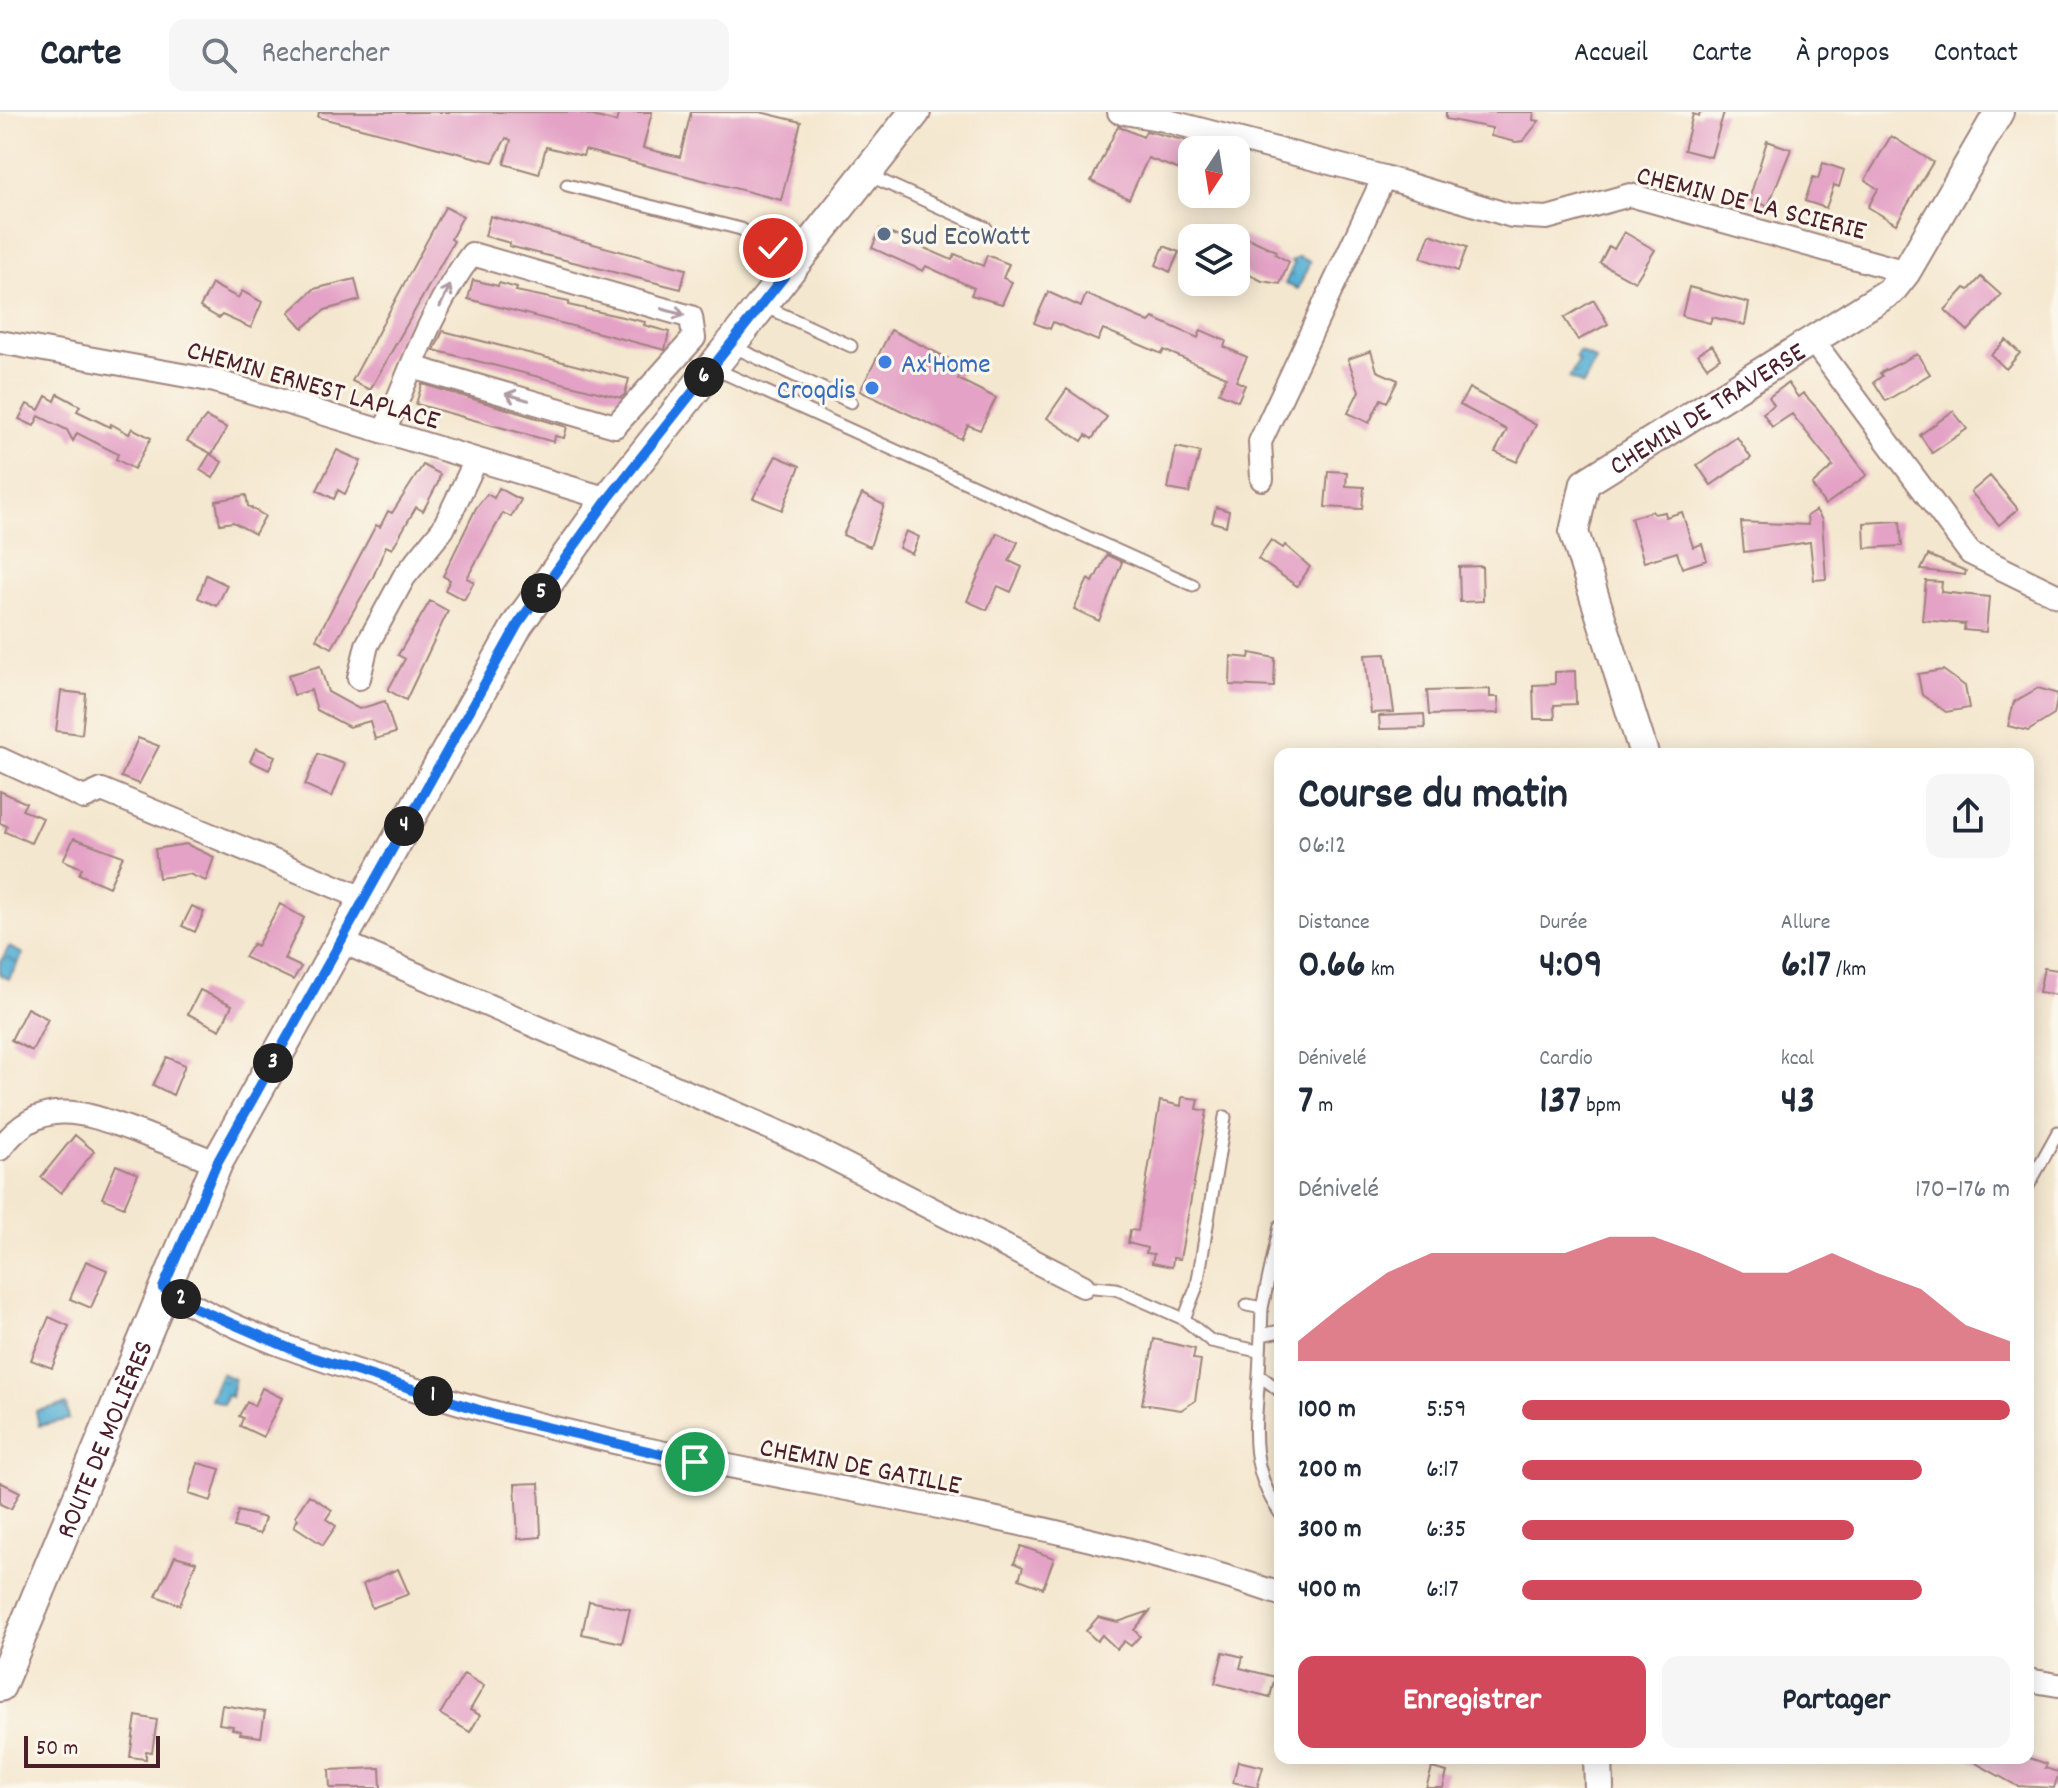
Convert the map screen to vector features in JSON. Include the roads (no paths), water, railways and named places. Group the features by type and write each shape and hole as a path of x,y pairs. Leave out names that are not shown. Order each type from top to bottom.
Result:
{"main road":[{"name":"ROUTE DE MOLIÈRES","path":"0,1686 217,1163 518,624 608,499 915,112"}],"street":[{"name":"CHEMIN DE LA SCIERIE","path":"1119,112 1164,120 1384,177 1512,216 1547,218 1630,195 1906,272"},
{"name":"CHEMIN DE TRAVERSE","path":"1642,748 1574,532 1585,483 1891,291 1906,272 1999,112"},
{"path":"1262,479 1260,442 1384,177"},
{"path":"384,432 412,367 454,276 472,254 691,317 694,338 615,426 412,367"},
{"path":"1813,341 1970,553 2058,596"},
{"name":"CHEMIN ERNEST LAPLACE","path":"0,342 215,381 608,499"},
{"path":"359,678 367,645 404,577 443,529 476,460"},
{"path":"0,759 84,798 102,790 363,898"},
{"path":"340,941 797,1140 1083,1286"},
{"path":"3,1138 43,1115 71,1111 102,1119 217,1163"},
{"name":"CHEMIN DE GATILLE","path":"163,1288 196,1308 305,1355 495,1415 695,1462 1078,1536 1274,1592"},
{"path":"2034,1681 2058,1685"},
{"path":"1598,1764 1599,1788"}],"lane":[{"path":"865,174 986,228"},
{"path":"567,185 741,229 794,264"},
{"path":"762,305 851,346"},
{"path":"721,356 851,402"},
{"path":"721,356 1193,585"},
{"path":"1184,1319 1197,1286 1225,1117"},
{"path":"2034,1175 2058,1132"},
{"path":"1274,1253 1262,1308 1254,1447 1266,1493 1274,1504"},
{"path":"1083,1286 1116,1289 1184,1319 1211,1341 1258,1351"},
{"path":"1247,1305 1262,1308"},
{"path":"1261,1335 1274,1332"},
{"path":"1259,1375 1274,1386"}],"water":[{"path":"1298,257 1310,262 1298,289 1285,284 1294,264 1291,262"},
{"path":"1579,351 1596,360 1583,385 1569,378 1579,361 1575,358"},
{"path":"9,947 23,954 9,979 0,975 0,963"},
{"path":"221,1373 234,1379 231,1397 227,1395 223,1404 210,1399"},
{"path":"66,1404 69,1419 39,1426 36,1411"}],"place":[{"name":"Sud EcoWatt","path":"884,234"},
{"name":"Ax'Home","path":"885,362"},
{"name":"Croqdis","path":"872,388"}]}
